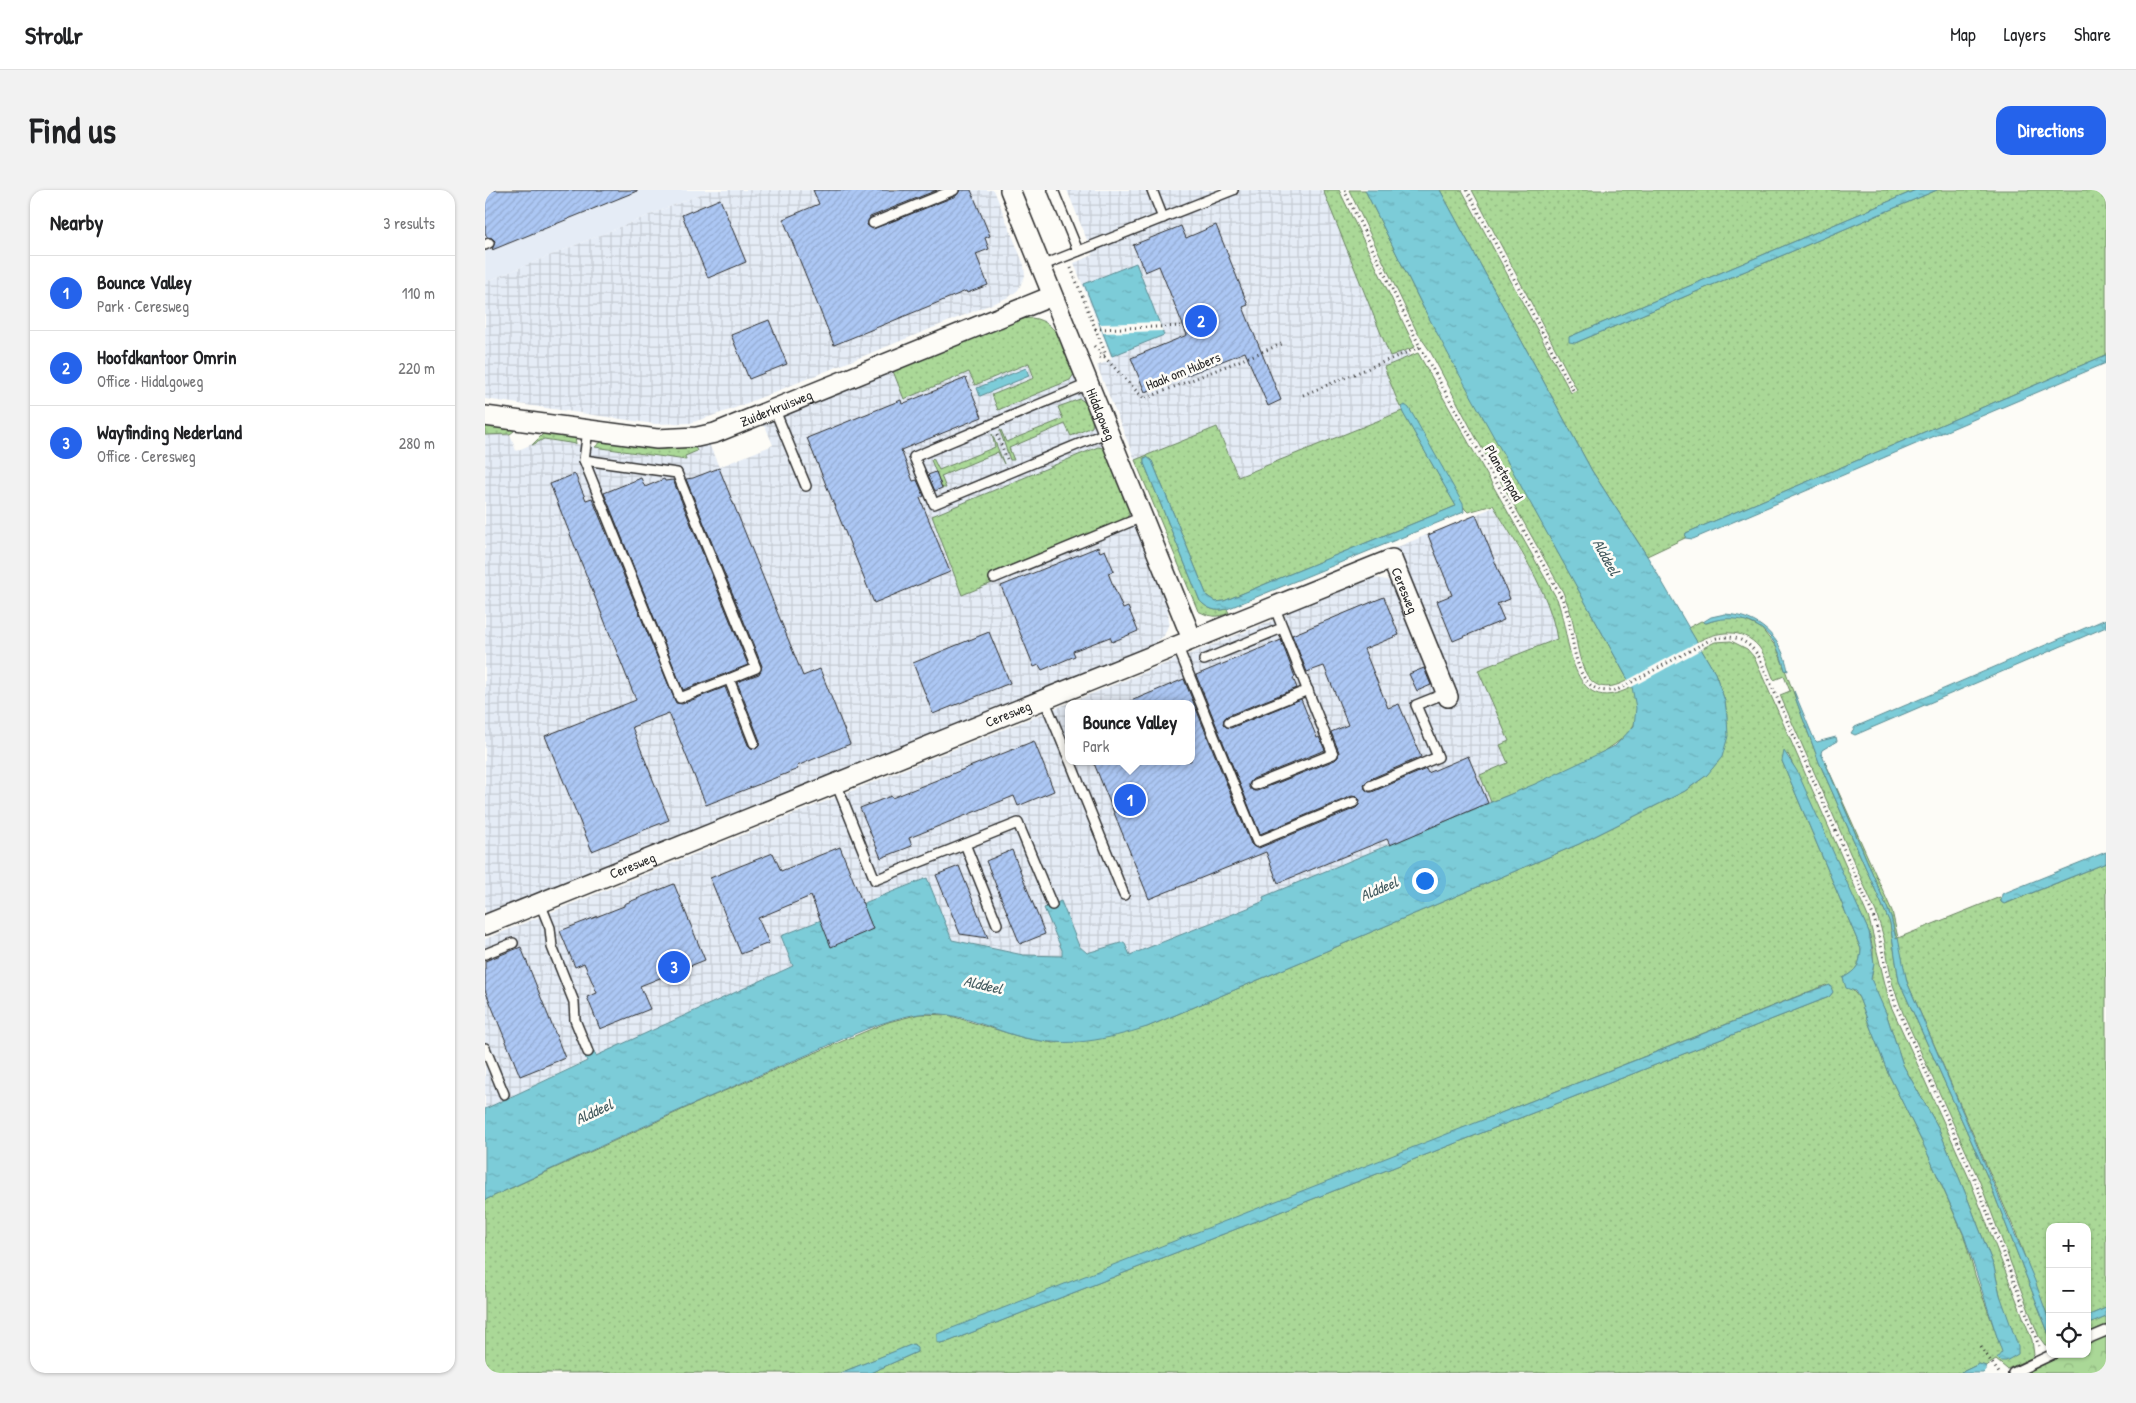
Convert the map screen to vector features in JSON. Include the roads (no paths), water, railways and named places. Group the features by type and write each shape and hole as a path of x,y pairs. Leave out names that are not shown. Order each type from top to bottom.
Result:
{"street":[{"name":"Hidalgoweg","path":"1010,190 1143,518 1185,642"},
{"name":"Zuiderkruisweg","path":"485,416 657,439 697,437 715,433 1052,296"},
{"name":"Ceresweg","path":"485,926 1392,558 1447,695"}],"lane":[{"path":"873,223 954,190"},
{"path":"1053,190 1078,252"},
{"path":"1152,190 1163,218"},
{"path":"1041,266 1233,190"},
{"path":"1088,384 914,457 934,504 1108,432"},
{"path":"774,408 806,486"},
{"path":"584,460 677,473 756,668 680,698 584,460 589,430"},
{"path":"994,578 1143,518"},
{"path":"1255,785 1333,754 1274,606"},
{"path":"1204,660 1283,628"},
{"path":"1185,642 1257,842 1354,802"},
{"path":"729,678 754,742"},
{"path":"1229,722 1307,690"},
{"path":"1370,786 1438,757 1416,705 1447,695"},
{"path":"1044,699 1065,750"},
{"path":"1071,765 1124,895"},
{"path":"836,783 875,880 1018,823 1053,905"},
{"path":"965,844 997,924"},
{"path":"540,903 550,928 552,947 574,1002 575,1020 589,1052"},
{"path":"485,954 513,943"},
{"path":"485,1048 504,1094"},
{"path":"2091,1337 2106,1331"},
{"path":"2013,1373 2046,1357"}],"water":[{"name":"Alddeel","path":"1365,190 1440,190 1592,471 1647,556 1715,673 1725,701 1728,736 1722,757 1707,775 1685,791 1579,844 1147,1027 1102,1039 1057,1042 1025,1038 959,1017 932,1013 903,1017 856,1033 639,1129 485,1200 485,1109 587,1061 584,1054 593,1050 596,1056 793,966 781,936 927,878 952,940 1023,955 1062,956 1062,950 1044,908 1061,901 1079,946 1087,953 1124,942 1130,955 1248,908 1264,901 1263,897 1535,784 1615,746 1634,726 1636,708 1632,687 1453,363"},
{"path":"1916,190 1937,190 1575,343 1569,342 1569,337"},
{"path":"1136,263 1164,335 1112,356 1084,284"},
{"path":"2106,355 2106,363 1693,539 1685,538 1686,533"},
{"path":"1026,368 1029,376 980,396 977,388"},
{"path":"1405,405 1409,408 1463,504 1464,512 1227,609 1212,609 1200,601 1144,463 1144,458 1147,457 1152,461 1207,596 1216,602 1224,601 1456,506 1403,413 1401,407"},
{"path":"1725,614 1748,619 1767,631 1780,648 1788,671 1785,670 1780,653 1771,638 1756,625 1737,619 1703,622 1711,617"},
{"path":"2106,619 2106,627 1855,735 1851,733 1855,727"},
{"path":"1794,691 1814,739 1817,742 1836,737 1837,741 1822,750 1821,753 1891,917 1896,939 1898,938 1907,982 2035,1281 2046,1312 2046,1327 1987,1176 1899,981 1890,923 1819,762"},
{"path":"1784,751 1797,771 1869,932 1874,963 1871,979 1886,1013 1903,1065 1938,1127 1994,1267 2000,1295 2018,1346 2018,1354 2006,1361 2000,1361 1997,1358 2002,1352 1964,1235 1926,1150 1888,1073 1859,998 1855,991 1846,988 1843,978 1857,966 1861,949 1782,761"},
{"path":"2106,852 2106,863 2004,904 2001,902 2002,894"},
{"path":"1830,985 1833,992 1829,997 950,1341 937,1342 937,1334"},
{"path":"2106,1308 2106,1317 2091,1323 2091,1314"},
{"path":"913,1344 917,1347 917,1352 870,1373 840,1373"},
{"path":"1979,1364 1986,1366 1986,1370 1983,1373 1960,1373"}],"place":[{"name":"Hoofdkantoor Omrin","path":"1201,321"},
{"name":"Bounce Valley","path":"1130,800"},
{"name":"Wayfinding Nederland","path":"674,967"}]}
